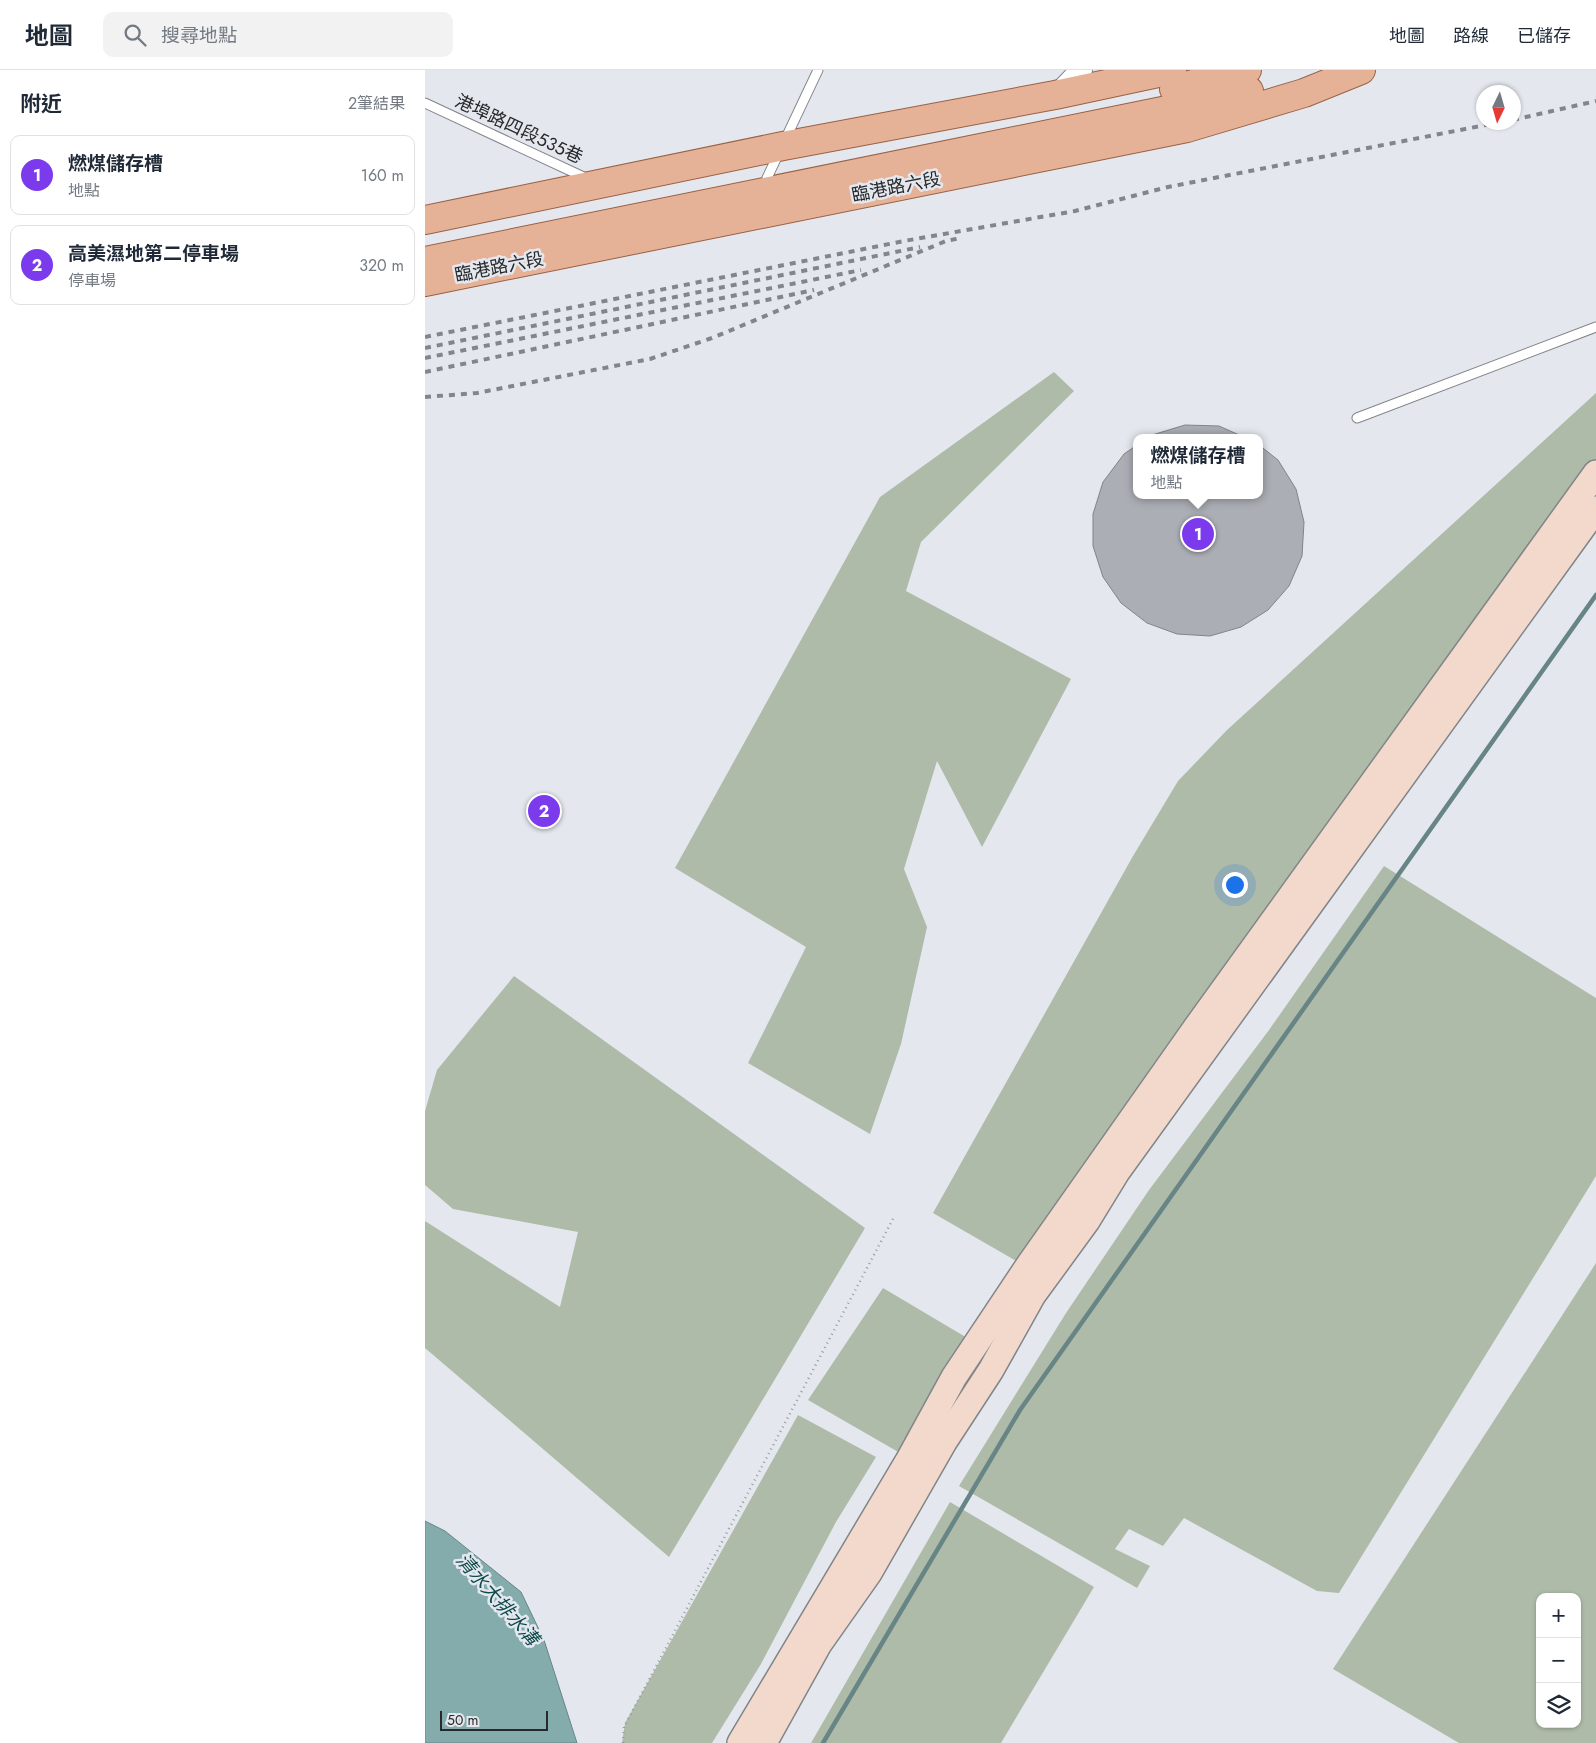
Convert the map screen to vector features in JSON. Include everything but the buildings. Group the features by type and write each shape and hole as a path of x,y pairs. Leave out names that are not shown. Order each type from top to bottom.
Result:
{"main road":[{"path":"425,220 783,146 1055,95 1172,70"},
{"name":"臨港路六段","path":"425,282 771,197 1210,82 1247,70"},
{"name":"臨港路六段","path":"425,245 771,197 1231,97 1315,70"},
{"name":"臨港路六段","path":"425,261 771,197 1187,128 1305,92 1361,70"}],"street":[{"path":"1055,95 1077,71"},
{"path":"740,1743 908,1460 954,1377 1104,1156 1346,837 1549,557 1596,473"},
{"path":"1549,557 1596,509"},
{"path":"764,1743 819,1644 869,1572 944,1442 991,1370 1033,1295 1087,1221 1117,1172 1346,837"}],"lane":[{"path":"771,197 783,146 818,70"},
{"name":"港埠路四段535巷","path":"425,103 600,184"},
{"path":"1357,418 1596,327"}],"path":[{"path":"623,1743 624,1727 894,1217"}],"green space":[{"path":"1054,372 1074,391 921,542 906,591 1071,679 982,847 937,761 904,869 927,927 901,1044 870,1134 748,1063 806,947 675,868 880,497"},
{"path":"1596,393 1596,460 1334,820 1018,1262 933,1213 1133,856 1178,781 1227,730"},
{"path":"1384,866 1596,998 1596,1176 1339,1593 1317,1591 1184,1518 1163,1546 1129,1529 1115,1549 1150,1566 1137,1588 959,1486 1066,1313 1149,1190 1269,1030"},
{"path":"514,976 865,1228 669,1557 425,1348 425,1221 560,1307 578,1232 453,1209 425,1185 425,1111 437,1070"},
{"path":"1596,1263 1596,1743 1459,1743 1333,1669"},
{"path":"883,1288 969,1339 900,1453 808,1400"},
{"path":"798,1415 876,1457 836,1522 761,1664 712,1743 622,1743 625,1723"},
{"path":"950,1502 1094,1587 1001,1743 811,1743"}],"water":[{"name":"清水大排水溝","path":"425,1521 445,1531 521,1592 544,1640 577,1743 425,1743"}],"waterway":[{"path":"823,1743 1020,1410 1596,595"}],"railway":[{"path":"1521,118 1596,101"},
{"path":"425,337 904,241 1075,211 1168,187 1476,127"},
{"path":"425,397 477,393 650,359 712,338 946,241 961,238"},
{"path":"425,348 920,247"},
{"path":"425,358 861,270"},
{"path":"425,372 814,290"}],"place":[{"name":"燃煤儲存槽","path":"1198,534"},
{"name":"高美濕地第二停車場","path":"544,811"}]}
